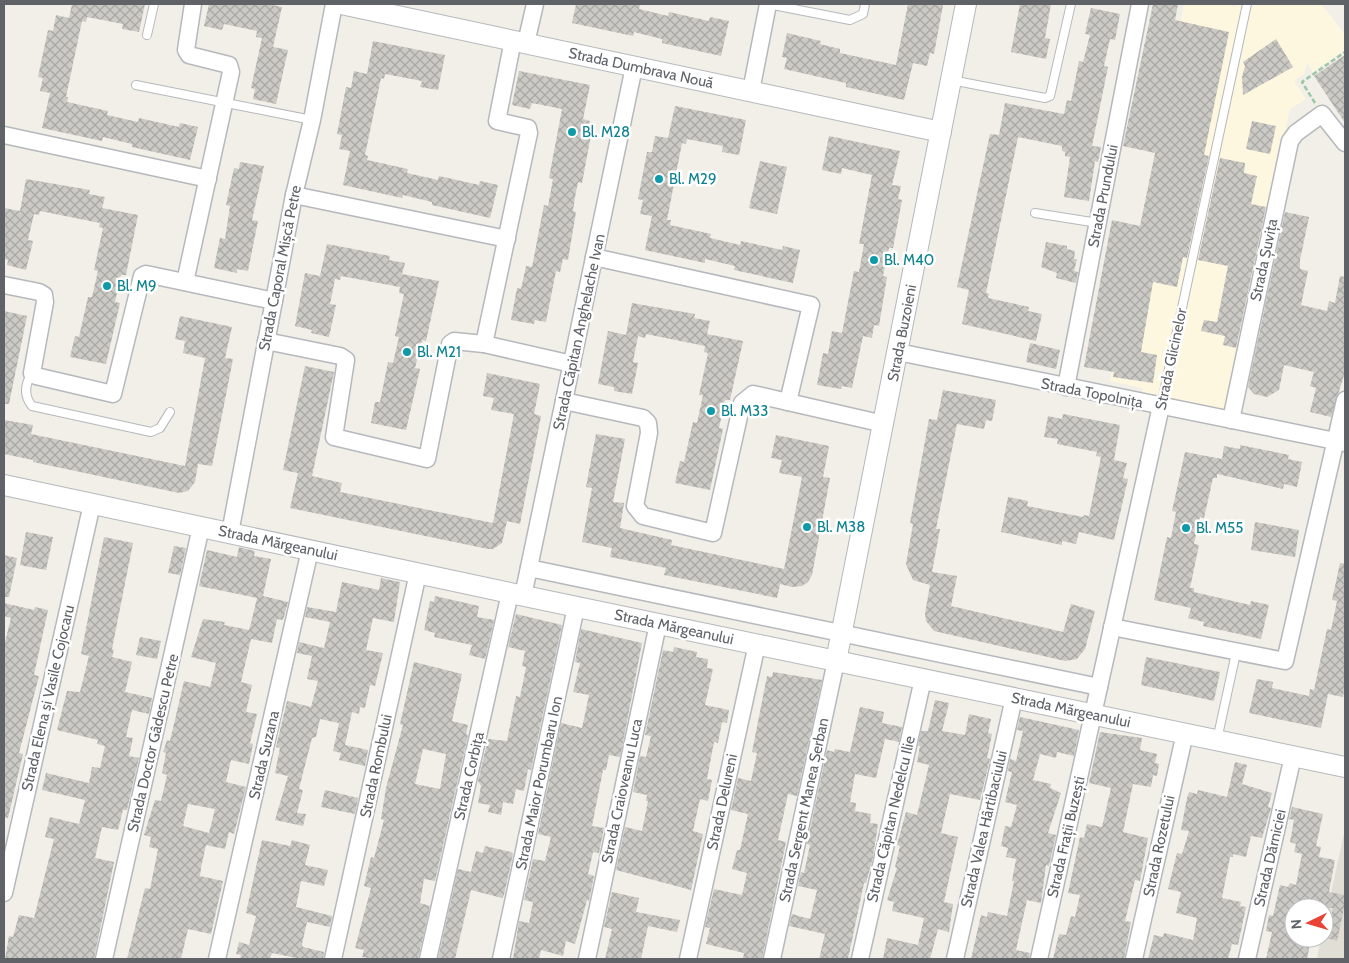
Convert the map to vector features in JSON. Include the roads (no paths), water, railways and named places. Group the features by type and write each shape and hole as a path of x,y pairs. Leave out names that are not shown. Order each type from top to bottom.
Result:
{"street":[{"path":"185,282 226,103 231,72 229,65 189,55 186,50 193,4"},
{"name":"Strada Caporal Mișcă Petre","path":"230,533 294,196 312,120 334,4"},
{"name":"Strada Dumbrava Nouă","path":"341,4 941,132"},
{"path":"484,344 507,239 528,128 497,120 519,42 535,4"},
{"path":"751,91 768,4"},
{"name":"Strada Buzoieni","path":"836,661 966,4"},
{"name":"Strada Prundului","path":"1066,387 1140,4"},
{"name":"Strada Căpitan Anghelache Ivan","path":"517,595 529,568 634,67"},
{"name":"Strada Șuvița","path":"1231,420 1287,149 1296,133 1322,114 1345,143"},
{"path":"4,135 208,179"},
{"path":"294,196 507,239"},
{"path":"594,257 811,305 788,402"},
{"path":"4,285 39,292 44,295 45,302 32,373 36,376 113,394 142,276 146,274 274,301"},
{"path":"266,341 340,356 346,360 334,437 427,459 450,344 459,340 484,344 572,364"},
{"name":"Strada Topolnița","path":"898,352 1340,442"},
{"path":"564,401 644,418 648,424 649,433 635,506 643,516 714,533 742,403 753,394 884,424"},
{"path":"1112,627 1281,662 1287,658 1340,442 1345,400"},
{"name":"Strada Glicinelor","path":"1093,714 1161,406"},
{"name":"Strada Mărgeanului","path":"4,485 517,595 1345,765"},
{"name":"Strada Elena și Vasile Cojocaru","path":"4,893 92,504"},
{"name":"Strada Doctor Gâdescu Petre","path":"104,959 201,527"},
{"name":"Strada Suzana","path":"218,959 310,550"},
{"name":"Strada Mărgeanului","path":"529,568 1099,687"},
{"name":"Strada Rombului","path":"333,959 418,573"},
{"name":"Strada Corbița","path":"428,959 517,595"},
{"name":"Strada Maior Porumbaru Ion","path":"501,959 576,607"},
{"name":"Strada Craioveanu Luca","path":"587,959 658,624"},
{"name":"Strada Delureni","path":"688,959 757,644"},
{"name":"Strada Sergent Manea Șerban","path":"772,959 836,661"},
{"name":"Strada Căpitan Nedelcu Ilie","path":"860,959 923,679"},
{"name":"Strada Valea Hârtibaciului","path":"955,959 1014,698"},
{"name":"Strada Frații Buzești","path":"1039,959 1093,714"},
{"name":"Strada Rozetului","path":"1134,959 1185,733"},
{"name":"Strada Dărniciei","path":"1247,959 1294,756"}],"lane":[{"path":"147,35 154,4"},
{"path":"768,4 850,20 863,14 865,4"},
{"path":"952,80 1045,98 1050,96 1071,4"},
{"name":"Strada Glicinelor","path":"1161,406 1248,4"},
{"path":"136,85 312,120"},
{"path":"1035,213 1098,223"},
{"path":"32,373 26,384 27,400 32,406 151,432 160,428 170,412"},
{"path":"1217,740 1236,653"}],"place":[{"name":"Bl. M28","path":"572,132"},
{"name":"Bl. M29","path":"659,179"},
{"name":"Bl. M40","path":"874,260"},
{"name":"Bl. M9","path":"107,286"},
{"name":"Bl. M21","path":"407,352"},
{"name":"Bl. M33","path":"711,411"},
{"name":"Bl. M38","path":"807,527"},
{"name":"Bl. M55","path":"1186,528"}]}
